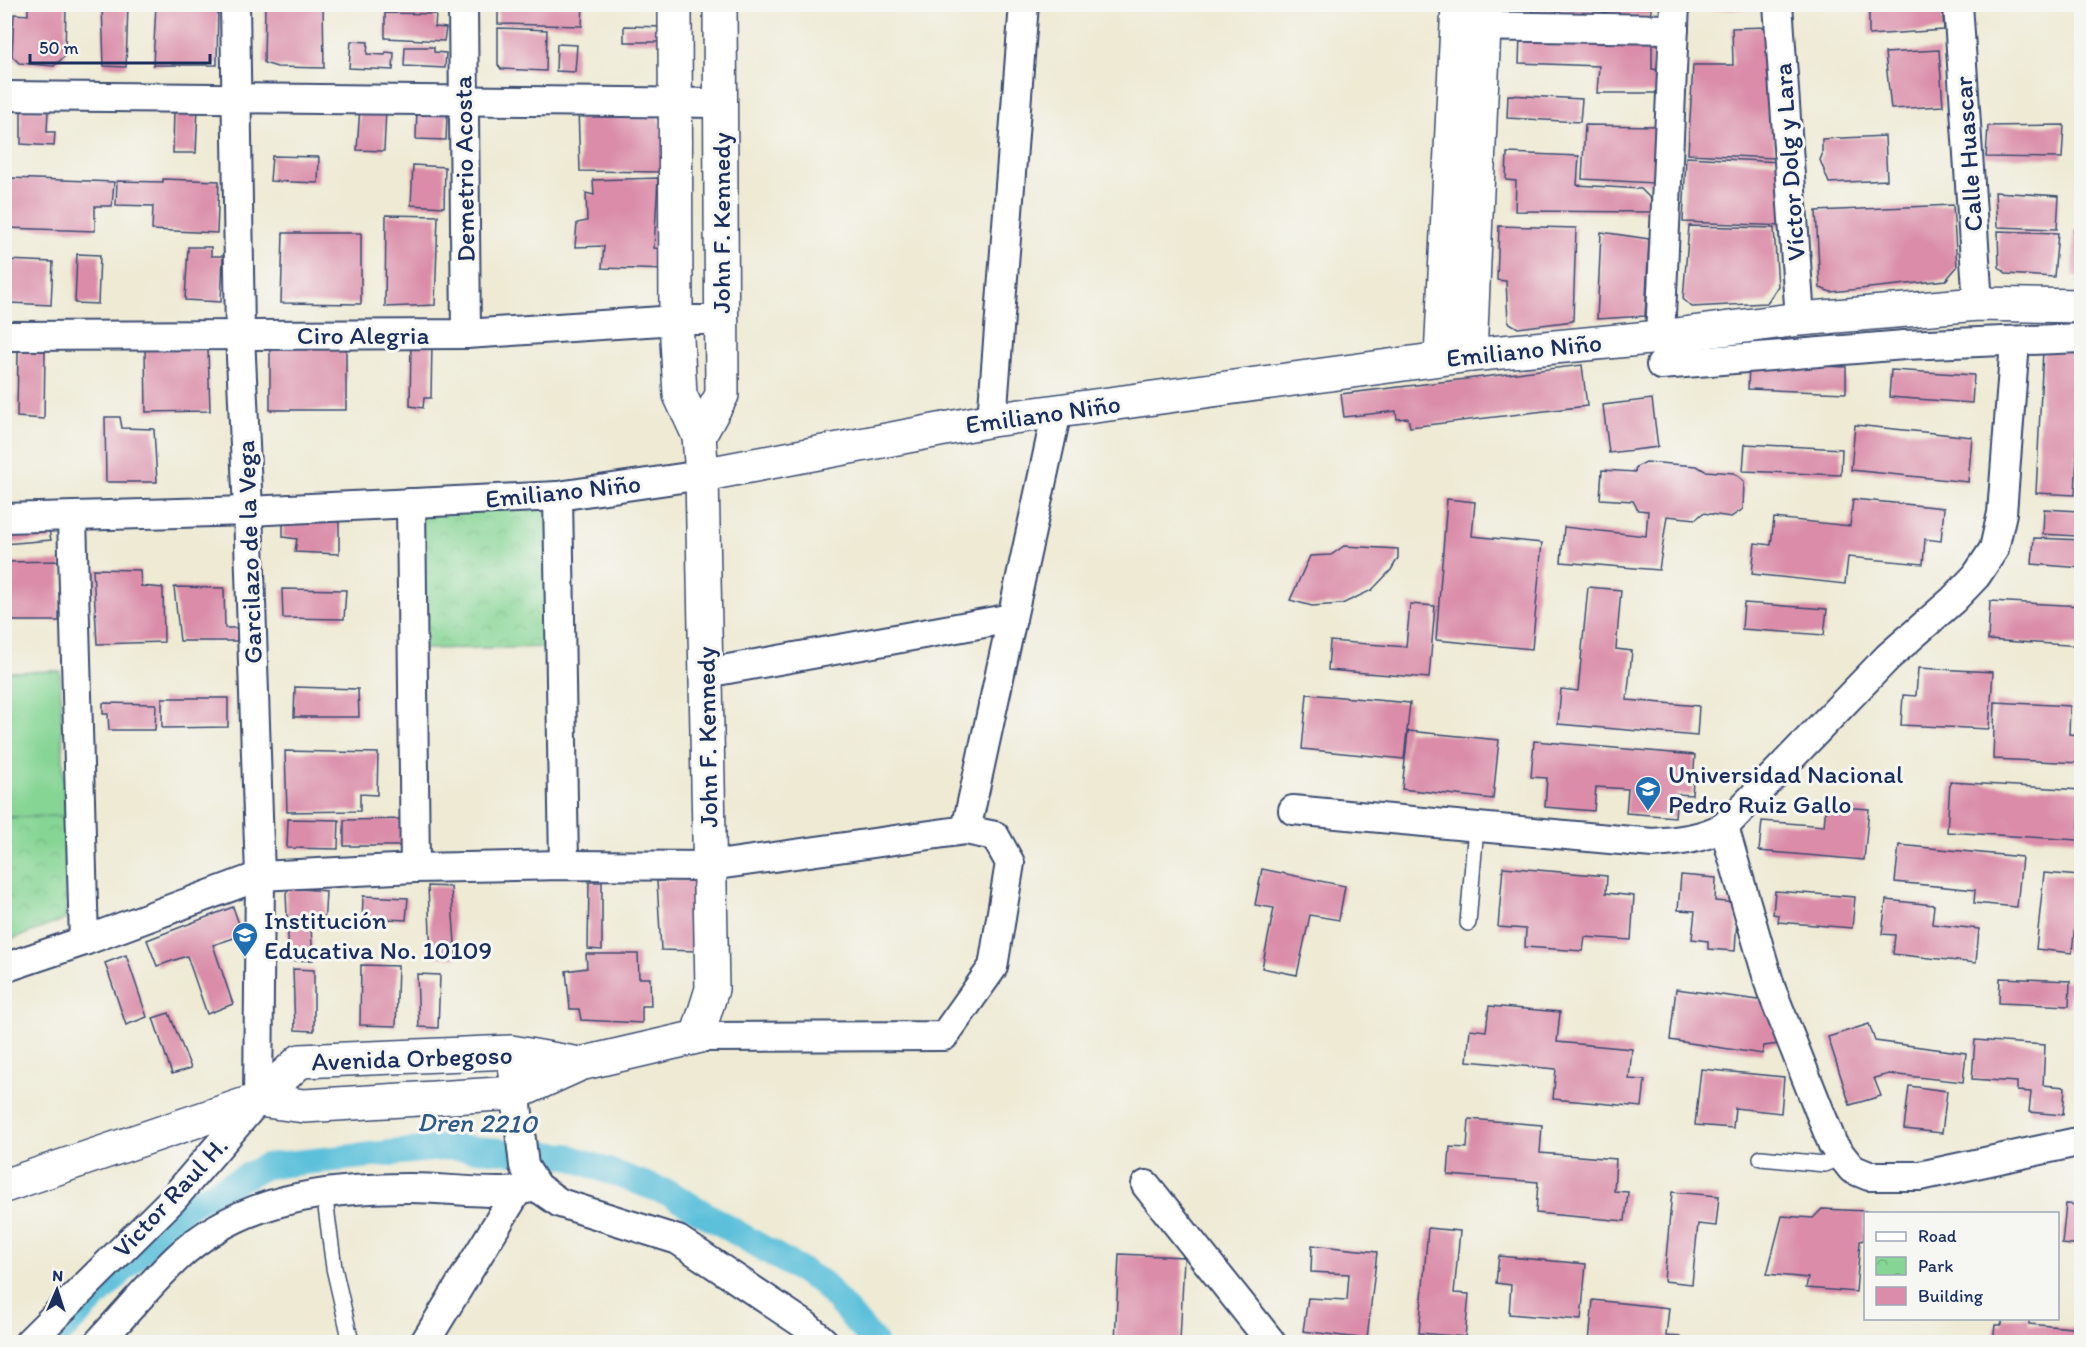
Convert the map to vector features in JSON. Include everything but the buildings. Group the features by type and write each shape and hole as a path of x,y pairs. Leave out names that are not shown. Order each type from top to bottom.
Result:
{"main road":[{"name":"John F. Kennedy","path":"675,4 676,320 680,395 699,436 702,475 712,989 697,1037"},
{"name":"John F. Kennedy","path":"699,436 722,395 720,4"},
{"path":"1455,356 1471,15"},
{"name":"Emiliano Niño","path":"702,475 992,420 1455,356 1660,351 1800,319 1978,304 2082,306"},
{"name":"Avenida Orbegoso","path":"258,1100 304,1106 516,1093 580,1064 697,1037"},
{"name":"Avenida Orbegoso","path":"4,1186 258,1100 300,1061 511,1052 580,1064"}],"street":[{"name":"Garcilazo de la Vega","path":"235,4 240,335 260,876 258,1100"},
{"name":"Demetrio Acosta","path":"463,4 466,334"},
{"path":"992,420 1024,4"},
{"name":"Víctor Dolg y Lara","path":"1778,4 1800,319"},
{"name":"Calle Huascar","path":"1958,4 1978,304"},
{"path":"1471,15 1675,17 1660,351 2015,342 2082,338"},
{"path":"4,96 721,103"},
{"name":"Ciro Alegria","path":"4,336 466,334 676,320 722,320"},
{"path":"1293,810 1653,843 1683,841 1707,836 1724,827 1888,657 1976,576 1994,549 2002,513 2015,342"},
{"path":"966,830 1057,411"},
{"name":"Emiliano Niño","path":"4,518 72,518 558,496 702,475"},
{"path":"558,496 564,866"},
{"path":"411,503 415,868"},
{"path":"72,518 84,941"},
{"path":"706,673 1012,618"},
{"path":"1724,827 1771,989 1833,1144 1852,1169 1869,1176 1920,1176 2082,1141"},
{"path":"4,968 260,876 415,868 710,866 966,830 995,836 1010,863 993,967 944,1035 697,1037"},
{"path":"425,1342 526,1181 511,1052"},
{"name":"Victor Raul H.","path":"29,1342 172,1200 258,1100"},
{"path":"99,1342 177,1258 236,1219 260,1209 284,1200 324,1192 412,1188 506,1192 526,1181"},
{"path":"526,1181 560,1203 678,1240 805,1325 824,1342"},
{"path":"1146,1185 1271,1342"}],"lane":[{"path":"1468,923 1476,827"},
{"path":"1761,1158 1825,1164 1842,1157"},
{"path":"324,1192 334,1268 351,1342"}],"green space":[{"path":"558,496 559,647 413,649 411,503"},
{"path":"60,671 65,816 5,817 5,672"},
{"path":"65,816 66,919 5,942 5,817"}],"waterway":[{"name":"Dren 2210","path":"51,1342 187,1206 266,1166 450,1147 567,1156 671,1194 822,1283 874,1342"}],"place":[{"name":"Universidad Nacional Pedro Ruiz Gallo","path":"1648,812"},
{"name":"Institución Educativa No. 10109","path":"245,958"}]}
